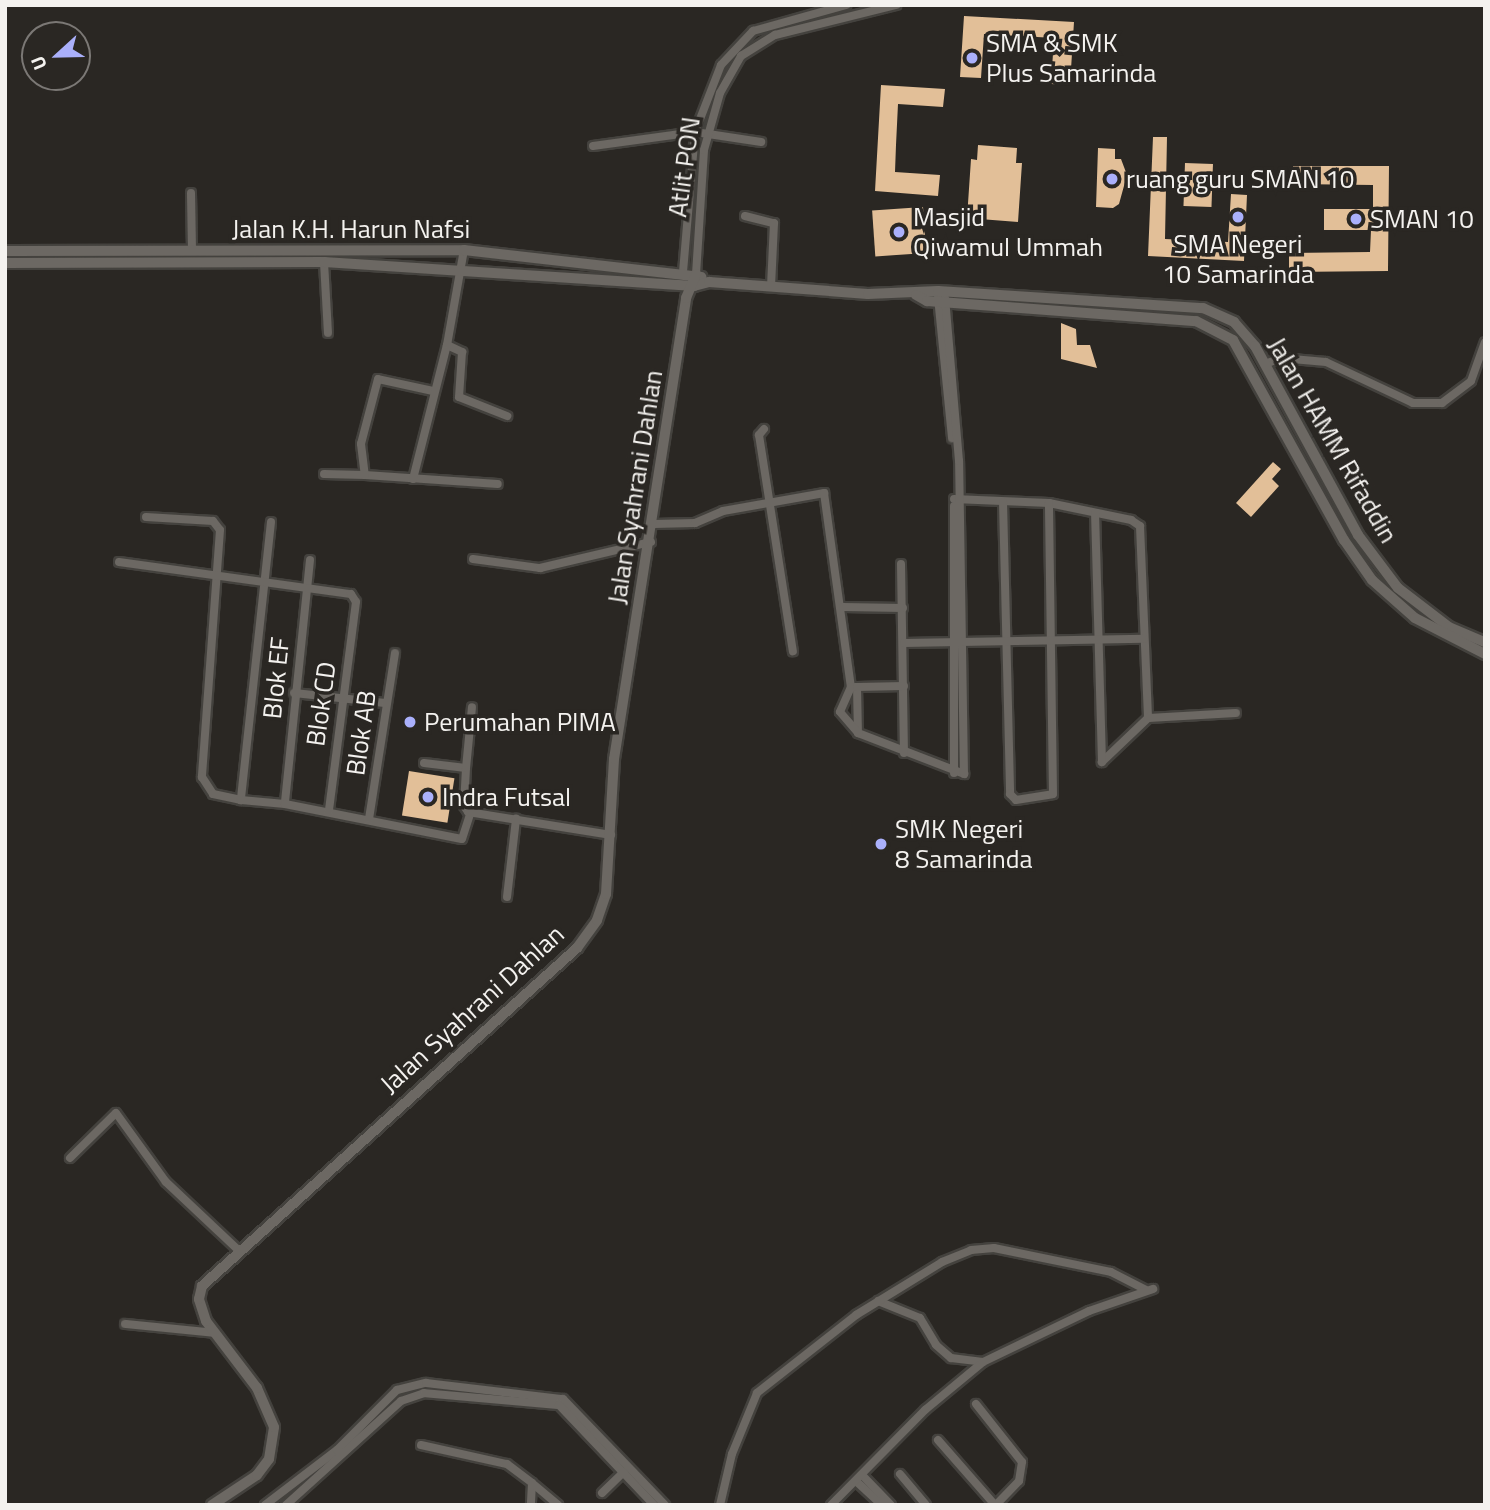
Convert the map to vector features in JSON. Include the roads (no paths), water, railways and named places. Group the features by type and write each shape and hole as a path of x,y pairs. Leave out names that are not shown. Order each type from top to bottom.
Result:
{"main road":[{"name":"Jalan K.H. Harun Nafsi","path":"5,251 464,250 696,274"},
{"path":"209,251 209,264"},
{"name":"Jalan K.H. Harun Nafsi","path":"5,263 324,262 462,268 694,286"},
{"name":"Atlit PON","path":"682,285 683,272"},
{"name":"Atlit PON","path":"694,286 696,274"},
{"name":"Jalan HAMM Rifaddin","path":"696,274 709,282"},
{"name":"Jalan HAMM Rifaddin","path":"694,286 709,282 942,297 1183,320 1213,327 1246,354 1328,510 1387,597 1439,632 1485,654"},
{"name":"Jalan Syahrani Dahlan","path":"212,1505 257,1475 274,1445 267,1407 215,1334 201,1309 202,1286 237,1249 577,948 606,894 614,759 651,542 658,524 686,298 682,285"},
{"name":"Jalan Syahrani Dahlan","path":"686,298 694,286"},
{"name":"Jalan HAMM Rifaddin","path":"942,297 1203,308 1234,322 1265,364 1340,503 1398,588 1449,627 1485,642"},
{"path":"1328,510 1340,503"}],"street":[{"name":"Atlit PON","path":"683,272 695,132 716,74 743,38 779,21 846,5"},
{"name":"Atlit PON","path":"696,274 708,134 720,93 741,56 755,45 881,7 896,5"},
{"path":"593,146 695,132 761,142"},
{"path":"191,193 192,251"},
{"path":"745,216 774,223 771,286"},
{"path":"413,479 433,391 447,345 464,250"},
{"path":"324,262 328,333"},
{"path":"942,297 957,499 958,643 954,773"},
{"path":"1265,364 1281,358 1326,362 1413,403 1442,403 1472,381 1485,342"},
{"path":"447,345 462,352 458,397 506,416"},
{"path":"365,475 361,444 378,379 433,391"},
{"path":"764,429 759,435 773,504 793,651"},
{"path":"324,474 498,484"},
{"path":"658,524 695,523 723,511 825,494 843,607 858,733"},
{"path":"957,499 1049,503 1131,520 1141,529 1148,718"},
{"path":"1003,502 1010,794 1016,800 1053,794 1049,503"},
{"path":"1095,513 1102,762 1148,718 1236,713"},
{"path":"146,517 218,525 202,777 213,794 328,811 462,838 471,812"},
{"path":"241,800 271,522"},
{"path":"473,559 540,568 651,542"},
{"name":"Blok EF","path":"285,804 290,773 294,693 310,560"},
{"path":"118,562 307,587"},
{"path":"901,564 904,753"},
{"name":"Blok CD","path":"307,587 348,592 356,602 328,811"},
{"path":"843,607 903,608"},
{"path":"904,643 1144,639"},
{"path":"854,687 840,712 858,733 954,773 964,774 958,643"},
{"name":"Blok AB","path":"369,819 385,703 395,653"},
{"path":"854,687 904,686"},
{"path":"294,693 385,703"},
{"path":"472,707 464,806 471,812 611,835"},
{"path":"424,763 466,768"},
{"path":"507,897 516,819"},
{"path":"70,1158 116,1113 166,1182 237,1249"},
{"path":"720,1505 732,1454 757,1393 878,1301 942,1262 971,1250 994,1248 1111,1272 1149,1290 983,1362 925,1410 860,1479 831,1505"},
{"path":"878,1301 920,1318 936,1345 951,1358 983,1362"},
{"path":"125,1324 215,1334"},
{"path":"265,1505 337,1450 397,1390 426,1383 563,1399 665,1505"},
{"path":"286,1505 414,1394 559,1405 654,1505"},
{"path":"938,1440 995,1505 1019,1480 1022,1462 976,1404"},
{"path":"421,1446 508,1464 558,1505"},
{"path":"602,1493 624,1472"},
{"path":"900,1474 926,1505"},
{"path":"860,1479 882,1505"},
{"path":"860,1479 891,1505"},
{"path":"531,1505 532,1482"}],"place":[{"name":"SMA & SMK Plus Samarinda","path":"972,58"},
{"name":"ruang guru SMAN 10","path":"1112,179"},
{"name":"SMA Negeri 10 Samarinda","path":"1238,217"},
{"name":"SMAN 10","path":"1356,219"},
{"name":"Masjid Qiwamul Ummah","path":"899,232"},
{"name":"Perumahan PIMA","path":"410,722"},
{"name":"Indra Futsal","path":"428,797"},
{"name":"SMK Negeri 8 Samarinda","path":"881,844"}]}
